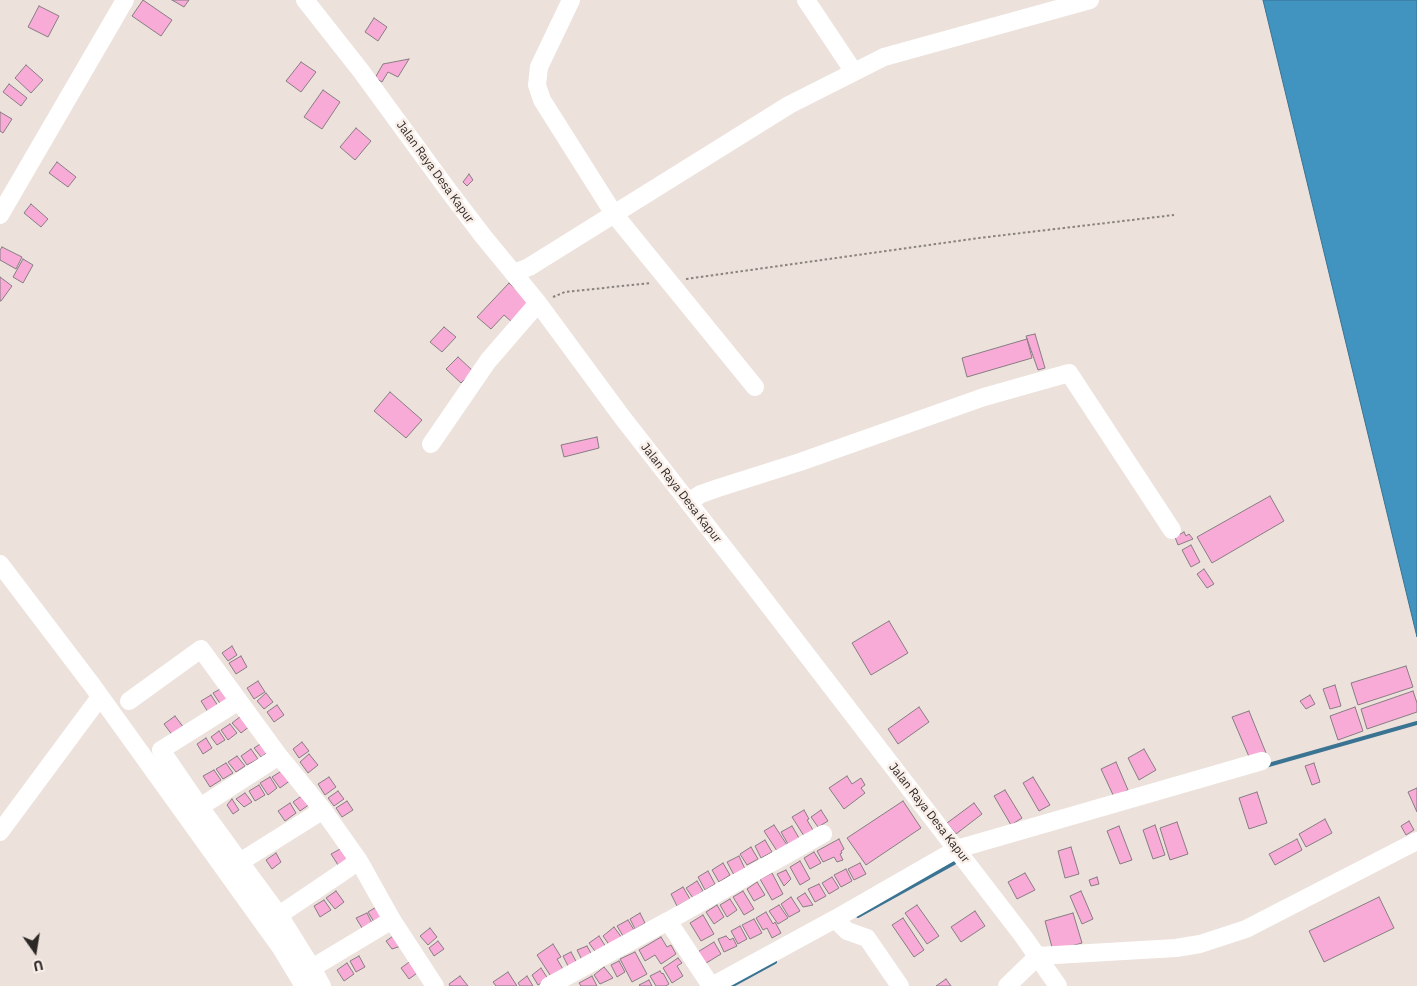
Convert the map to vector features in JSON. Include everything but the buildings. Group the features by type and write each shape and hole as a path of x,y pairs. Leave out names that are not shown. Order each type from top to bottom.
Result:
{"street":[{"path":"0,215 126,0"},
{"name":"Jalan Raya Desa Kapur","path":"305,0 362,71 448,190 538,303 622,417 957,849 1038,956 1058,986"},
{"path":"571,0 539,67 538,85 542,100 614,214 755,387"},
{"path":"806,0 854,72"},
{"path":"514,273 529,267 789,105 884,57 1090,0"},
{"path":"431,444 488,361 538,303"},
{"path":"688,502 701,494 800,462 984,397 1069,373 1172,530"},
{"path":"0,564 100,697 281,948 304,986"},
{"path":"129,702 201,649 279,756 323,810 359,861 427,983"},
{"path":"0,832 100,697"},
{"path":"239,701 161,750 279,915 322,986"},
{"path":"200,807 279,756"},
{"path":"668,920 711,986 838,922 957,849 1262,761"},
{"path":"240,862 323,810"},
{"path":"550,986 822,834"},
{"path":"1007,986 1038,956 1176,948 1200,944 1246,929 1417,840"},
{"path":"279,915 359,861"},
{"path":"312,968 392,920"},
{"path":"838,922 847,931 867,938 900,986"}],"path":[{"path":"538,303 565,292 669,281 979,238 1174,215"}],"water":[{"path":"1263,0 1417,0 1417,637"}],"waterway":[{"path":"1265,766 1417,723"},
{"path":"858,916 954,863"},
{"path":"731,986 775,962"}]}
